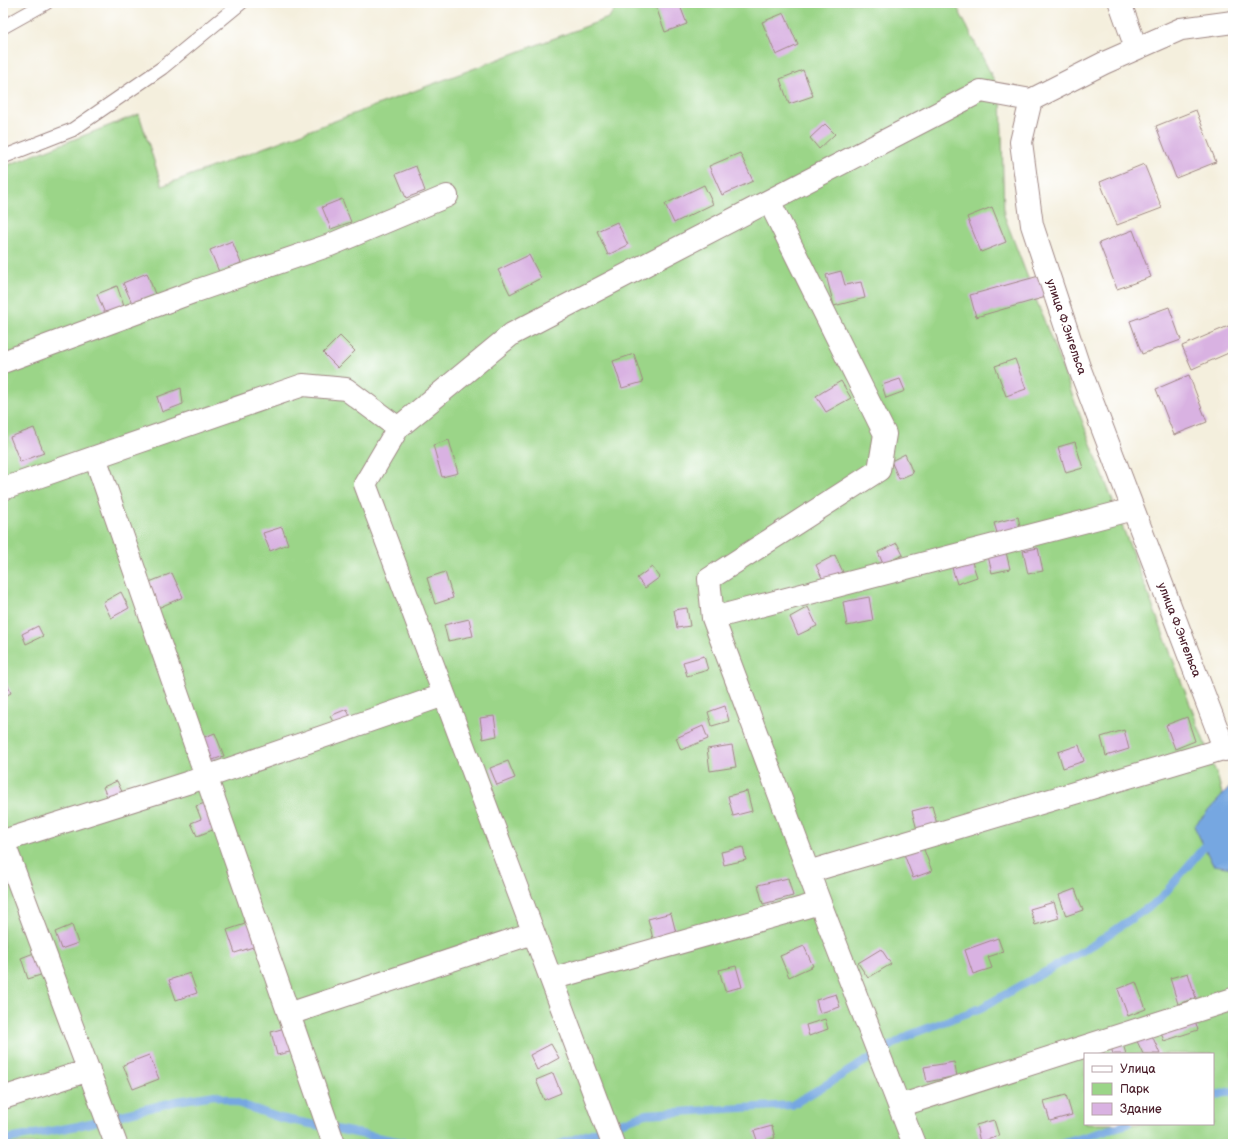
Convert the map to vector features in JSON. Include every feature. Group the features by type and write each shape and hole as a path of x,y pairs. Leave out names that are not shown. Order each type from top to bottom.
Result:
{"street":[{"path":"1120,3 1136,48"},
{"path":"613,1144 365,484 398,428 512,334 981,91 1031,100 1136,48 1181,29 1233,22"},
{"name":"улица Ф.Энгельса","path":"1031,100 1021,142 1032,225 1079,367 1133,509 1229,748"},
{"path":"3,362 193,292 330,245 447,196"},
{"path":"769,201 885,434 880,470 709,579 712,618 808,872 914,1144"},
{"path":"3,489 303,385 346,389 398,428"},
{"path":"95,457 334,1144"},
{"path":"712,618 1133,509"},
{"path":"116,1144 3,841 206,777 444,696"},
{"path":"808,872 1229,748"},
{"path":"551,979 820,903"},
{"path":"289,1014 533,932"},
{"path":"899,1106 1233,999"},
{"path":"3,1098 88,1070"}],"lane":[{"path":"3,27 46,3"},
{"path":"3,157 72,130 162,68 241,3"}],"green space":[{"path":"621,3 955,3 1001,94 1004,215 1218,778 1233,838 1233,1144 3,1144 3,167 139,114 162,186 608,18"}],"water":[{"path":"1233,784 1233,868 1213,865 1194,826"}],"building":[{"path":"679,3 687,24 665,32 655,4"},
{"path":"784,13 798,45 776,55 762,22"},
{"path":"803,70 813,96 789,104 780,79"},
{"path":"1196,110 1216,162 1176,178 1156,126"},
{"path":"825,124 835,134 819,149 810,138"},
{"path":"740,153 753,181 722,195 709,166"},
{"path":"1144,164 1162,208 1117,225 1100,182"},
{"path":"416,166 425,191 406,198 396,174"},
{"path":"704,185 713,204 674,223 665,204"},
{"path":"342,199 351,222 331,229 322,207"},
{"path":"992,207 1006,242 981,252 967,217"},
{"path":"617,222 628,245 608,255 597,231"},
{"path":"1133,230 1151,277 1117,289 1099,243"},
{"path":"232,241 241,263 219,272 210,250"},
{"path":"529,255 541,278 510,294 498,270"},
{"path":"841,271 845,285 861,282 865,298 834,306 826,275"},
{"path":"147,273 155,294 132,303 123,283"},
{"path":"1039,276 1046,297 976,317 970,295"},
{"path":"117,286 125,309 106,316 97,294"},
{"path":"1169,307 1181,340 1142,354 1130,321"},
{"path":"1233,324 1233,351 1192,369 1182,346"},
{"path":"340,336 355,351 338,368 323,353"},
{"path":"634,354 643,382 622,388 613,361"},
{"path":"1015,359 1026,389 1006,396 995,366"},
{"path":"1189,375 1207,422 1174,435 1156,389"},
{"path":"900,379 905,391 886,398 882,385"},
{"path":"841,381 851,398 826,412 816,396"},
{"path":"181,388 183,404 162,412 157,397"},
{"path":"34,428 44,453 20,462 10,437"},
{"path":"449,440 458,473 442,477 433,445"},
{"path":"1075,442 1083,468 1066,473 1058,447"},
{"path":"905,454 913,473 899,479 891,461"},
{"path":"1018,517 1021,530 998,536 994,523"},
{"path":"282,527 288,544 270,551 263,533"},
{"path":"897,543 903,555 883,564 878,552"},
{"path":"1038,548 1043,571 1028,574 1023,551"},
{"path":"1006,552 1010,569 992,573 988,556"},
{"path":"835,555 843,572 824,582 816,565"},
{"path":"972,562 977,577 957,584 952,568"},
{"path":"652,567 660,577 645,588 637,578"},
{"path":"445,572 453,598 435,604 427,578"},
{"path":"172,573 183,597 158,608 147,583"},
{"path":"121,592 129,608 111,618 103,602"},
{"path":"869,597 873,621 847,626 843,602"},
{"path":"808,607 817,626 798,635 790,617"},
{"path":"687,608 690,626 677,628 674,610"},
{"path":"469,619 473,636 448,641 444,625"},
{"path":"38,626 43,636 26,644 22,634"},
{"path":"704,656 708,670 687,676 683,662"},
{"path":"3,675 11,693 3,697"},
{"path":"725,706 729,721 712,726 708,712"},
{"path":"347,709 351,719 335,726 330,716"},
{"path":"494,716 497,736 483,739 480,718"},
{"path":"1187,717 1195,741 1175,749 1166,725"},
{"path":"703,726 708,739 681,750 676,738"},
{"path":"1124,730 1129,749 1106,756 1101,737"},
{"path":"215,733 224,756 207,762 199,739"},
{"path":"732,745 736,767 710,771 707,749"},
{"path":"1079,745 1084,761 1063,768 1058,752"},
{"path":"508,761 515,778 497,785 490,768"},
{"path":"117,781 124,796 109,802 103,787"},
{"path":"747,791 752,811 733,816 728,796"},
{"path":"208,802 218,828 197,836 191,823 201,819 196,806"},
{"path":"932,806 937,824 917,830 912,811"},
{"path":"743,847 746,860 724,865 721,852"},
{"path":"923,847 932,871 913,878 904,854"},
{"path":"788,878 793,896 763,904 758,885"},
{"path":"1075,889 1083,910 1066,916 1059,895"},
{"path":"1054,902 1059,918 1035,925 1030,909"},
{"path":"671,913 676,933 653,939 648,919"},
{"path":"251,922 259,945 235,953 227,930"},
{"path":"72,925 78,943 61,949 55,932"},
{"path":"998,938 1003,952 988,957 992,968 973,974 965,950"},
{"path":"804,946 813,966 789,977 780,956"},
{"path":"881,949 891,964 868,978 858,963"},
{"path":"39,951 47,973 28,979 21,958"},
{"path":"736,966 742,987 725,991 719,970"},
{"path":"190,973 197,993 176,1000 169,980"},
{"path":"1188,973 1196,998 1178,1004 1170,978"},
{"path":"1136,982 1146,1009 1128,1016 1118,989"},
{"path":"836,994 840,1007 820,1013 816,1000"},
{"path":"1194,1017 1198,1030 1164,1041 1159,1027"},
{"path":"825,1019 828,1029 809,1036 806,1025"},
{"path":"288,1027 294,1051 277,1055 271,1032"},
{"path":"1151,1033 1160,1053 1143,1053 1136,1039"},
{"path":"551,1044 559,1058 537,1070 530,1055"},
{"path":"1123,1044 1126,1053 1113,1053 1111,1047"},
{"path":"149,1055 159,1079 133,1089 123,1065"},
{"path":"954,1062 957,1076 927,1082 924,1067"},
{"path":"553,1073 561,1093 544,1100 536,1080"},
{"path":"1066,1095 1072,1115 1050,1121 1044,1101"},
{"path":"994,1120 999,1136 980,1142 976,1125"},
{"path":"772,1126 775,1138 758,1143 754,1131"}],"waterway":[{"path":"560,1144 646,1114 792,1105 909,1035 981,1008 1093,945 1159,900 1204,847"},
{"path":"1214,1096 1233,1091"},
{"path":"3,1140 78,1126 177,1101 215,1095 280,1118 412,1144"},
{"path":"1061,1144 1125,1125"}]}
